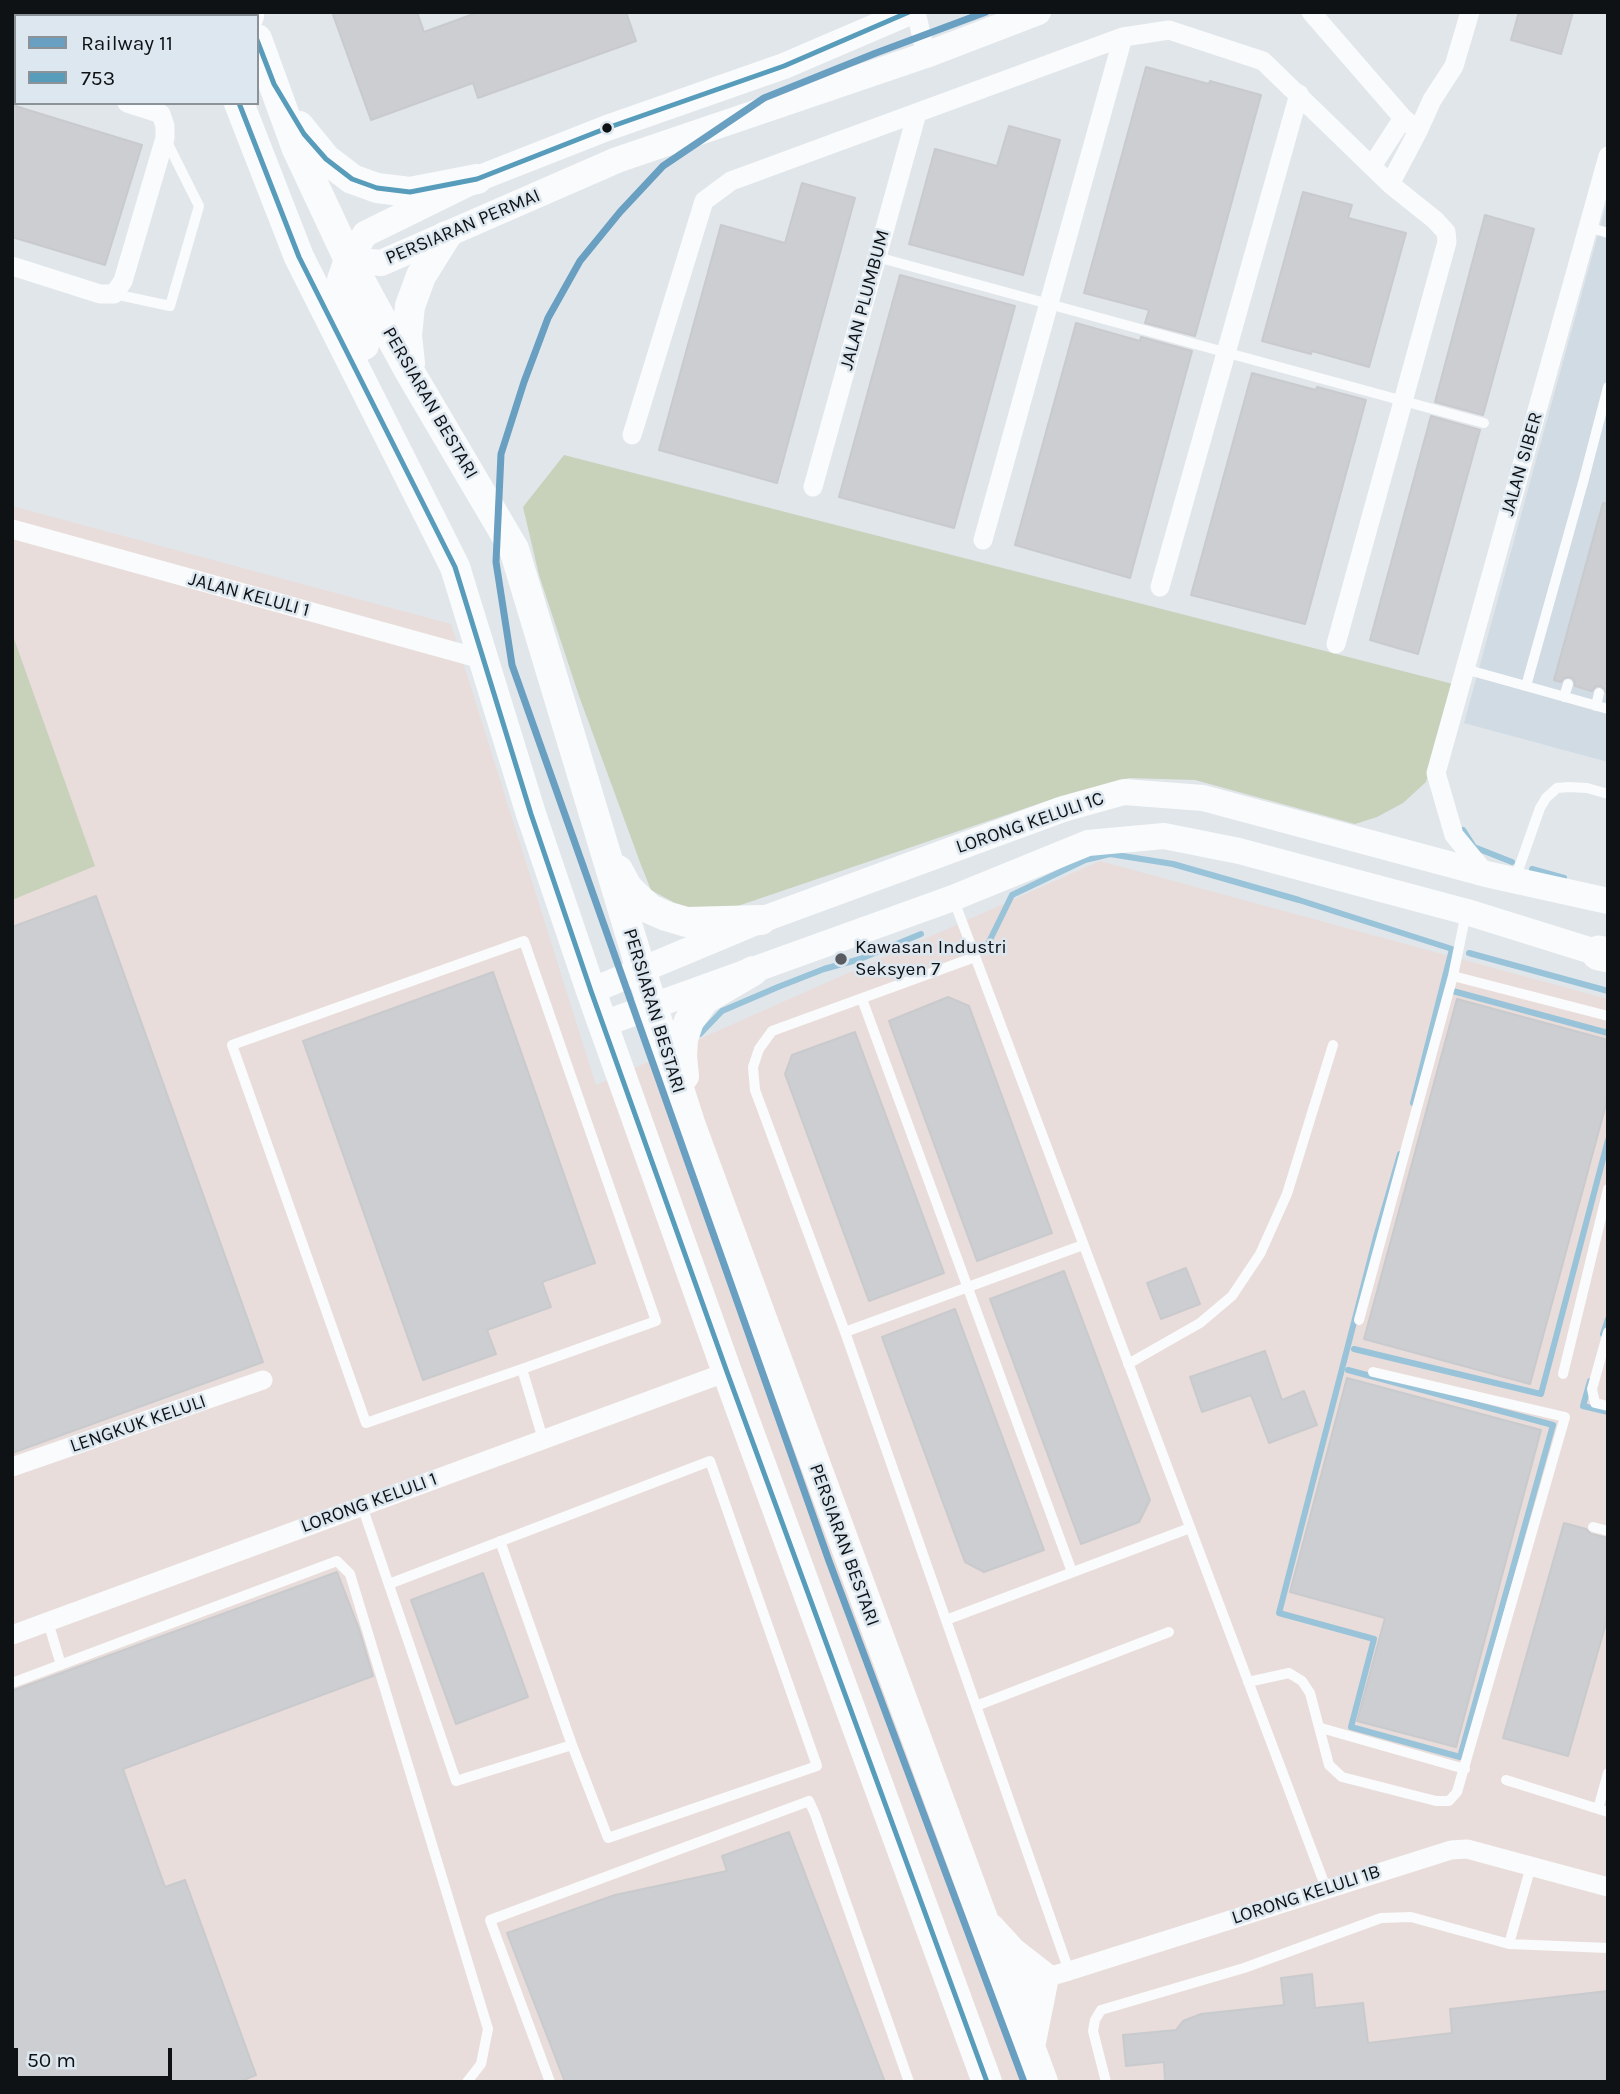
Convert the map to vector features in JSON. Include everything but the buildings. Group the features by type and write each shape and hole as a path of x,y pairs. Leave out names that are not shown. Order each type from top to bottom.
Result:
{"main road":[{"name":"PERSIARAN BESTARI","path":"259,53 265,94 297,149 349,260 411,374 514,549 691,1126 1043,2082"},
{"path":"265,94 326,159 352,179 377,188 410,192 477,179"},
{"path":"240,105 299,257 456,567 531,814 591,991 727,1372 987,2082"},
{"path":"411,374 407,335 410,306 421,276 446,236"},
{"path":"349,260 342,280 346,304 382,386 393,441"},
{"path":"597,822 627,887 650,908 686,922 761,920"},
{"path":"691,1126 682,1056 683,1039 689,1021 705,999 753,971"},
{"path":"981,1918 1012,1952 1056,1974 1030,2047"}],"street":[{"path":"784,66 868,17 872,12"},
{"name":"PERSIARAN PERMAI","path":"909,12 784,66 607,128 477,179 365,233 349,260 381,263 617,160 926,55 1038,12"},
{"path":"916,12 926,55"},
{"path":"1311,12 1411,125"},
{"path":"1372,166 1432,100 1454,66 1470,12"},
{"path":"632,435 704,201 731,181 1124,37 1169,30 1263,61 1390,184 1446,232 1447,242 1336,644"},
{"path":"983,540 1124,37"},
{"path":"1160,587 1299,94"},
{"path":"12,266 100,294 114,294 123,281 165,138 165,125 161,114 133,105"},
{"name":"JALAN PLUMBUM","path":"813,487 917,113"},
{"path":"1390,184 1411,125"},
{"name":"JALAN SIBER","path":"1486,874 1454,835 1436,773 1608,156"},
{"name":"JALAN KELULI 1","path":"12,530 485,660"},
{"name":"LORONG KELULI 1C","path":"591,991 761,920 1063,809 1124,792 1203,798 1486,874 1608,901"},
{"name":"LORONG KELULI 1C","path":"603,1024 953,898 1087,843 1164,836 1239,851 1466,912 1605,955"},
{"name":"LORONG KELULI 1","path":"12,1635 727,1372"},
{"name":"LENGKUK KELULI","path":"12,1467 263,1380"},
{"name":"LORONG KELULI 1B","path":"1007,1988 1451,1850 1467,1849 1608,1887"}],"lane":[{"path":"114,294 170,306 199,206 165,138"},
{"path":"1588,227 1608,233"},
{"path":"877,257 1484,424"},
{"path":"1525,686 1608,387"},
{"path":"1465,669 1608,709"},
{"path":"1564,697 1567,684"},
{"path":"1596,706 1599,693"},
{"path":"1515,880 1546,798 1558,788 1587,788 1608,794"},
{"path":"953,898 1326,1888"},
{"path":"1359,1320 1453,976 1466,912"},
{"path":"524,941 656,1321 522,1369 366,1423 232,1045 524,941"},
{"path":"975,957 772,1031 759,1049 753,1068 755,1090 845,1332 976,1706 1056,1974"},
{"path":"1453,976 1608,1016"},
{"path":"862,999 1072,1572"},
{"path":"1128,1364 1200,1323 1232,1296 1259,1254 1287,1195 1333,1045"},
{"path":"1563,1374 1608,1189"},
{"path":"845,1332 1083,1245"},
{"path":"1608,1332 1592,1389 1595,1403 1608,1406"},
{"path":"522,1369 543,1439"},
{"path":"1248,1682 1289,1673 1302,1681 1310,1693 1329,1765 1342,1776 1436,1801 1449,1801 1457,1792 1564,1417 1373,1372"},
{"path":"389,1584 500,1541 710,1461 817,1766 608,1838 500,1541"},
{"path":"362,1506 456,1781 572,1745"},
{"path":"1593,1527 1608,1531"},
{"path":"946,1619 1190,1528"},
{"path":"12,1684 337,1561 351,1574 488,2029 481,2064 467,2082"},
{"path":"48,1622 61,1665"},
{"path":"976,1706 1169,1632"},
{"path":"1321,1728 1465,1769"},
{"path":"1506,1780 1603,1810 1608,1773"},
{"path":"550,2082 490,1920 809,1801 908,2082"},
{"path":"1509,1944 1531,1866"},
{"path":"1106,2082 1093,2031 1101,2010 1244,1968 1381,1918 1411,1917 1509,1944 1608,1948"}],"shaded area":[{"path":"1608,198 1608,762 1464,723"},
{"path":"12,506 451,624 596,1085 1100,861 1608,999 1608,2082 12,2082"}],"green space":[{"path":"564,455 1453,684 1426,782 1403,803 1377,817 1355,824 1195,780 1129,778 1044,802 723,911 696,909 675,903 651,890 579,696 539,575 523,507"},
{"path":"12,633 95,866 12,900"}],"waterway":[{"path":"1463,830 1474,847 1512,862"},
{"path":"986,948 1012,895 1085,860 1110,854 1173,864 1299,900 1452,949 1413,1103"},
{"path":"1532,869 1564,878"},
{"path":"700,1034 722,1011 824,969 860,959 921,934"},
{"path":"1469,953 1608,991"},
{"path":"1449,990 1608,1033"},
{"path":"1354,1349 1541,1394 1608,1140"},
{"path":"1348,1370 1553,1425 1460,1757 1351,1727 1374,1639 1279,1613 1400,1154"},
{"path":"1603,1334 1608,1319"},
{"path":"1590,1381 1583,1406 1608,1412"}],"rail line":[{"name":"11","path":"986,12 764,98 663,166 620,212 580,261 548,318 524,382 501,454 496,562 512,665 829,1561 1024,2082"}],"transit line":[{"name":"753","path":"259,45 274,84 304,134 326,159 352,179 377,188 410,192 477,179 607,128 784,66 909,12"},
{"name":"753","path":"240,105 299,257 455,567 531,814 591,991 727,1372 987,2082"}],"place":[{"name":"Kawasan Industri Seksyen 7","path":"841,959"}]}
